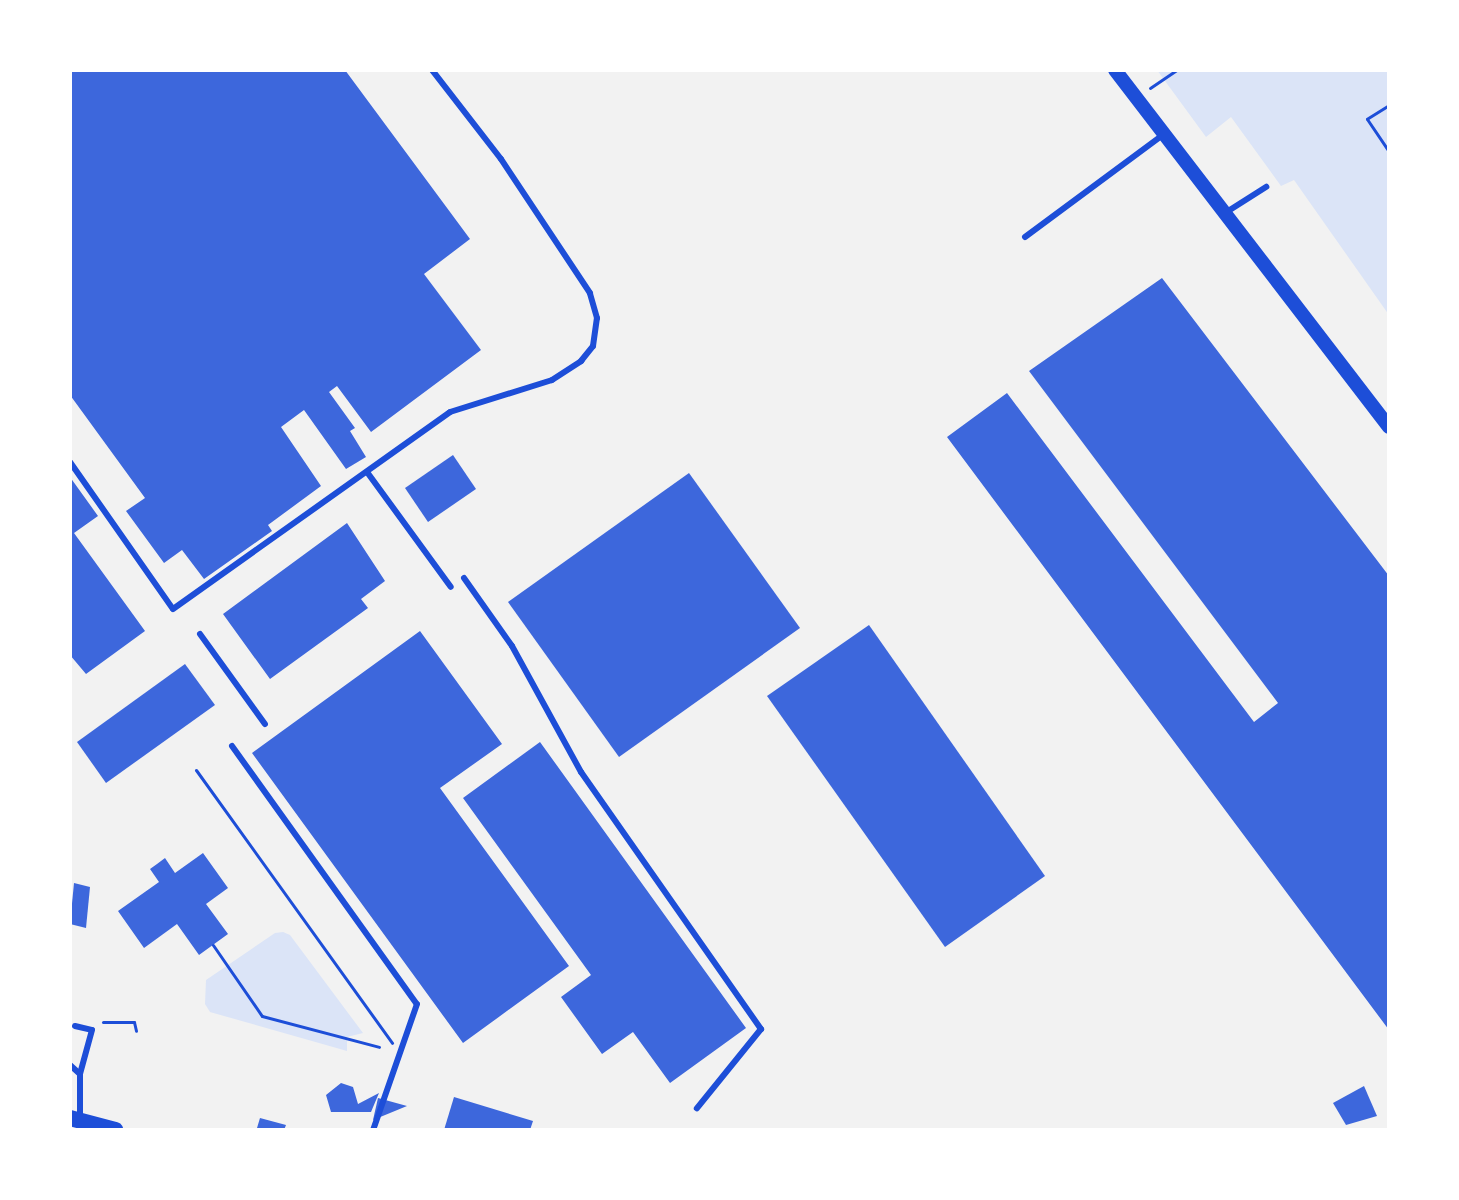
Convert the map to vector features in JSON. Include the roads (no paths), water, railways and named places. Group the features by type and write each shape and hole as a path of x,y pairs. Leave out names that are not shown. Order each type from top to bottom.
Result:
{"main road":[{"path":"75,1120 115,1130"}],"street":[{"path":"1115,70 1389,427"}],"lane":[{"path":"70,462 173,609 450,412 552,380 593,346 597,318 590,293 501,159 432,70"},
{"path":"1025,237 1163,135"},
{"path":"1225,213 1266,187"},
{"path":"367,472 451,587"},
{"path":"464,578 512,646 581,772 761,1029 697,1108"},
{"path":"200,634 265,724"},
{"path":"232,746 417,1004 373,1130"},
{"path":"75,1026 92,1030 80,1074 75,1120"},
{"path":"70,1065 80,1074"}]}
